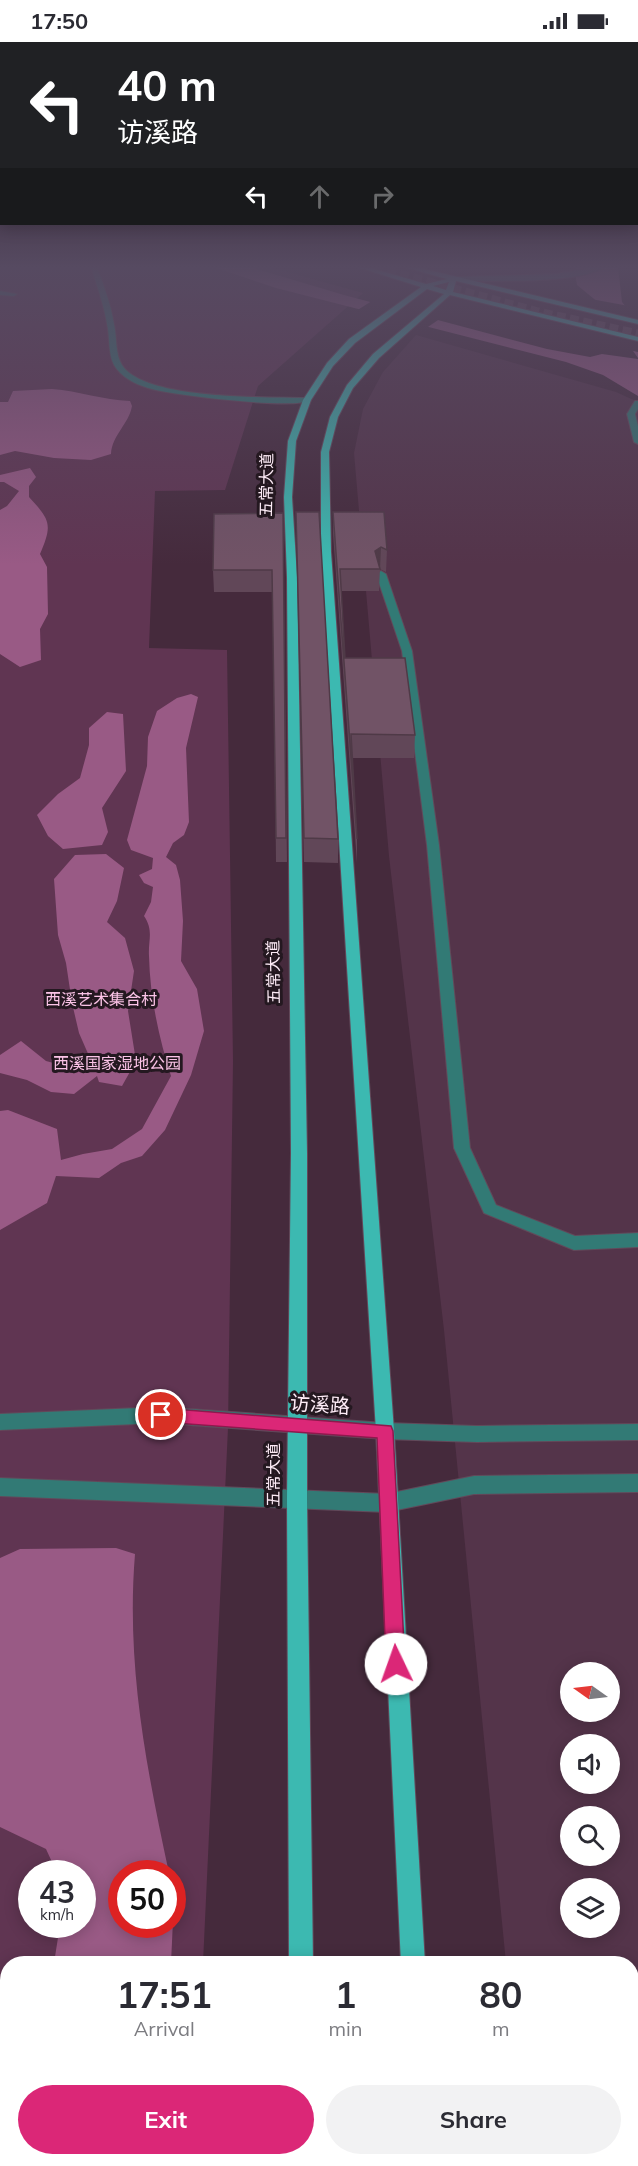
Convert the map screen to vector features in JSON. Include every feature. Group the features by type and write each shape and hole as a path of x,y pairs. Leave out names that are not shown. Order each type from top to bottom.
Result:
{"main road":[{"name":"五常大道","path":"301,1956 297,1498 299,1154 292,576 288,497 291,441 307,400 330,366"},
{"path":"368,366 350,387 334,417 324,452 326,552 385,1431 413,1956"}],"street":[{"path":"118,366 127,377 155,389 186,394 307,400"},
{"path":"638,403 631,414 638,442"},
{"path":"381,574 408,662 433,845 462,1148 490,1209 574,1243 638,1240"},
{"name":"访溪路","path":"0,1422 161,1415 385,1431 477,1434 638,1432"},
{"path":"0,1487 387,1503 474,1485 638,1483"}],"shaded area":[{"path":"388,366 525,366 616,392 638,402 638,1956 505,1956 444,1330 389,856 354,453 363,409"},
{"path":"578,366 638,366 638,396 603,375"},
{"path":"52,389 130,401 132,406 128,418 114,441 111,454 91,460 54,458 15,451 0,455 0,402 8,402 13,391"},
{"path":"30,468 36,477 29,486 29,497 45,517 48,529 40,554 47,567 48,614 40,629 41,660 20,667 0,654 0,510 7,506 19,491 0,482 0,475"},
{"path":"191,694 198,697 186,748 189,822 184,835 173,843 166,857 176,865 180,880 183,921 181,961 197,989 204,1031 191,1075 165,1130 142,1156 121,1163 99,1178 56,1176 47,1203 0,1230 0,1111 8,1110 57,1129 61,1160 112,1149 142,1129 171,1076 153,1002 149,950 150,931 144,916 151,902 153,887 144,883 139,875 152,869 153,858 131,850 127,840 147,766 148,737 157,711 177,698"},
{"path":"107,712 123,714 126,771 102,808 108,832 102,845 63,849 48,836 37,815 58,794 80,778 89,745 89,728"},
{"path":"106,854 124,868 117,901 107,922 125,938 134,971 128,1011 136,1061 122,1086 99,1082 97,1076 74,1094 51,1092 27,1080 0,1073 0,1055 21,1041 46,1061 65,1066 93,1065 79,1033 72,1003 66,963 58,935 54,879 75,855"},
{"path":"116,1548 135,1554 133,1635 140,1715 166,1860 108,1860 108,1938 172,1938 171,1956 55,1956 58,1938 96,1938 96,1860 51,1860 46,1849 0,1827 0,1558 20,1549"}],"green space":[{"name":"西溪国家湿地公园","path":"0,366 280,366 258,386 225,490 155,491 149,648 227,650 233,1061 228,1428 203,1956 0,1956"}],"building":[{"path":"296,512 319,512 338,839 304,838"},
{"path":"333,512 384,512 387,550 381,547 375,551 380,569 340,569 345,658 405,658 415,735 351,734 357,839"},
{"path":"283,513 286,838 276,838 272,570 213,570 214,514"}],"route":[{"path":"161,1415 385,1431 396,1664"}],"park label":[{"name":"西溪艺术集合村","path":"101,999"}]}
